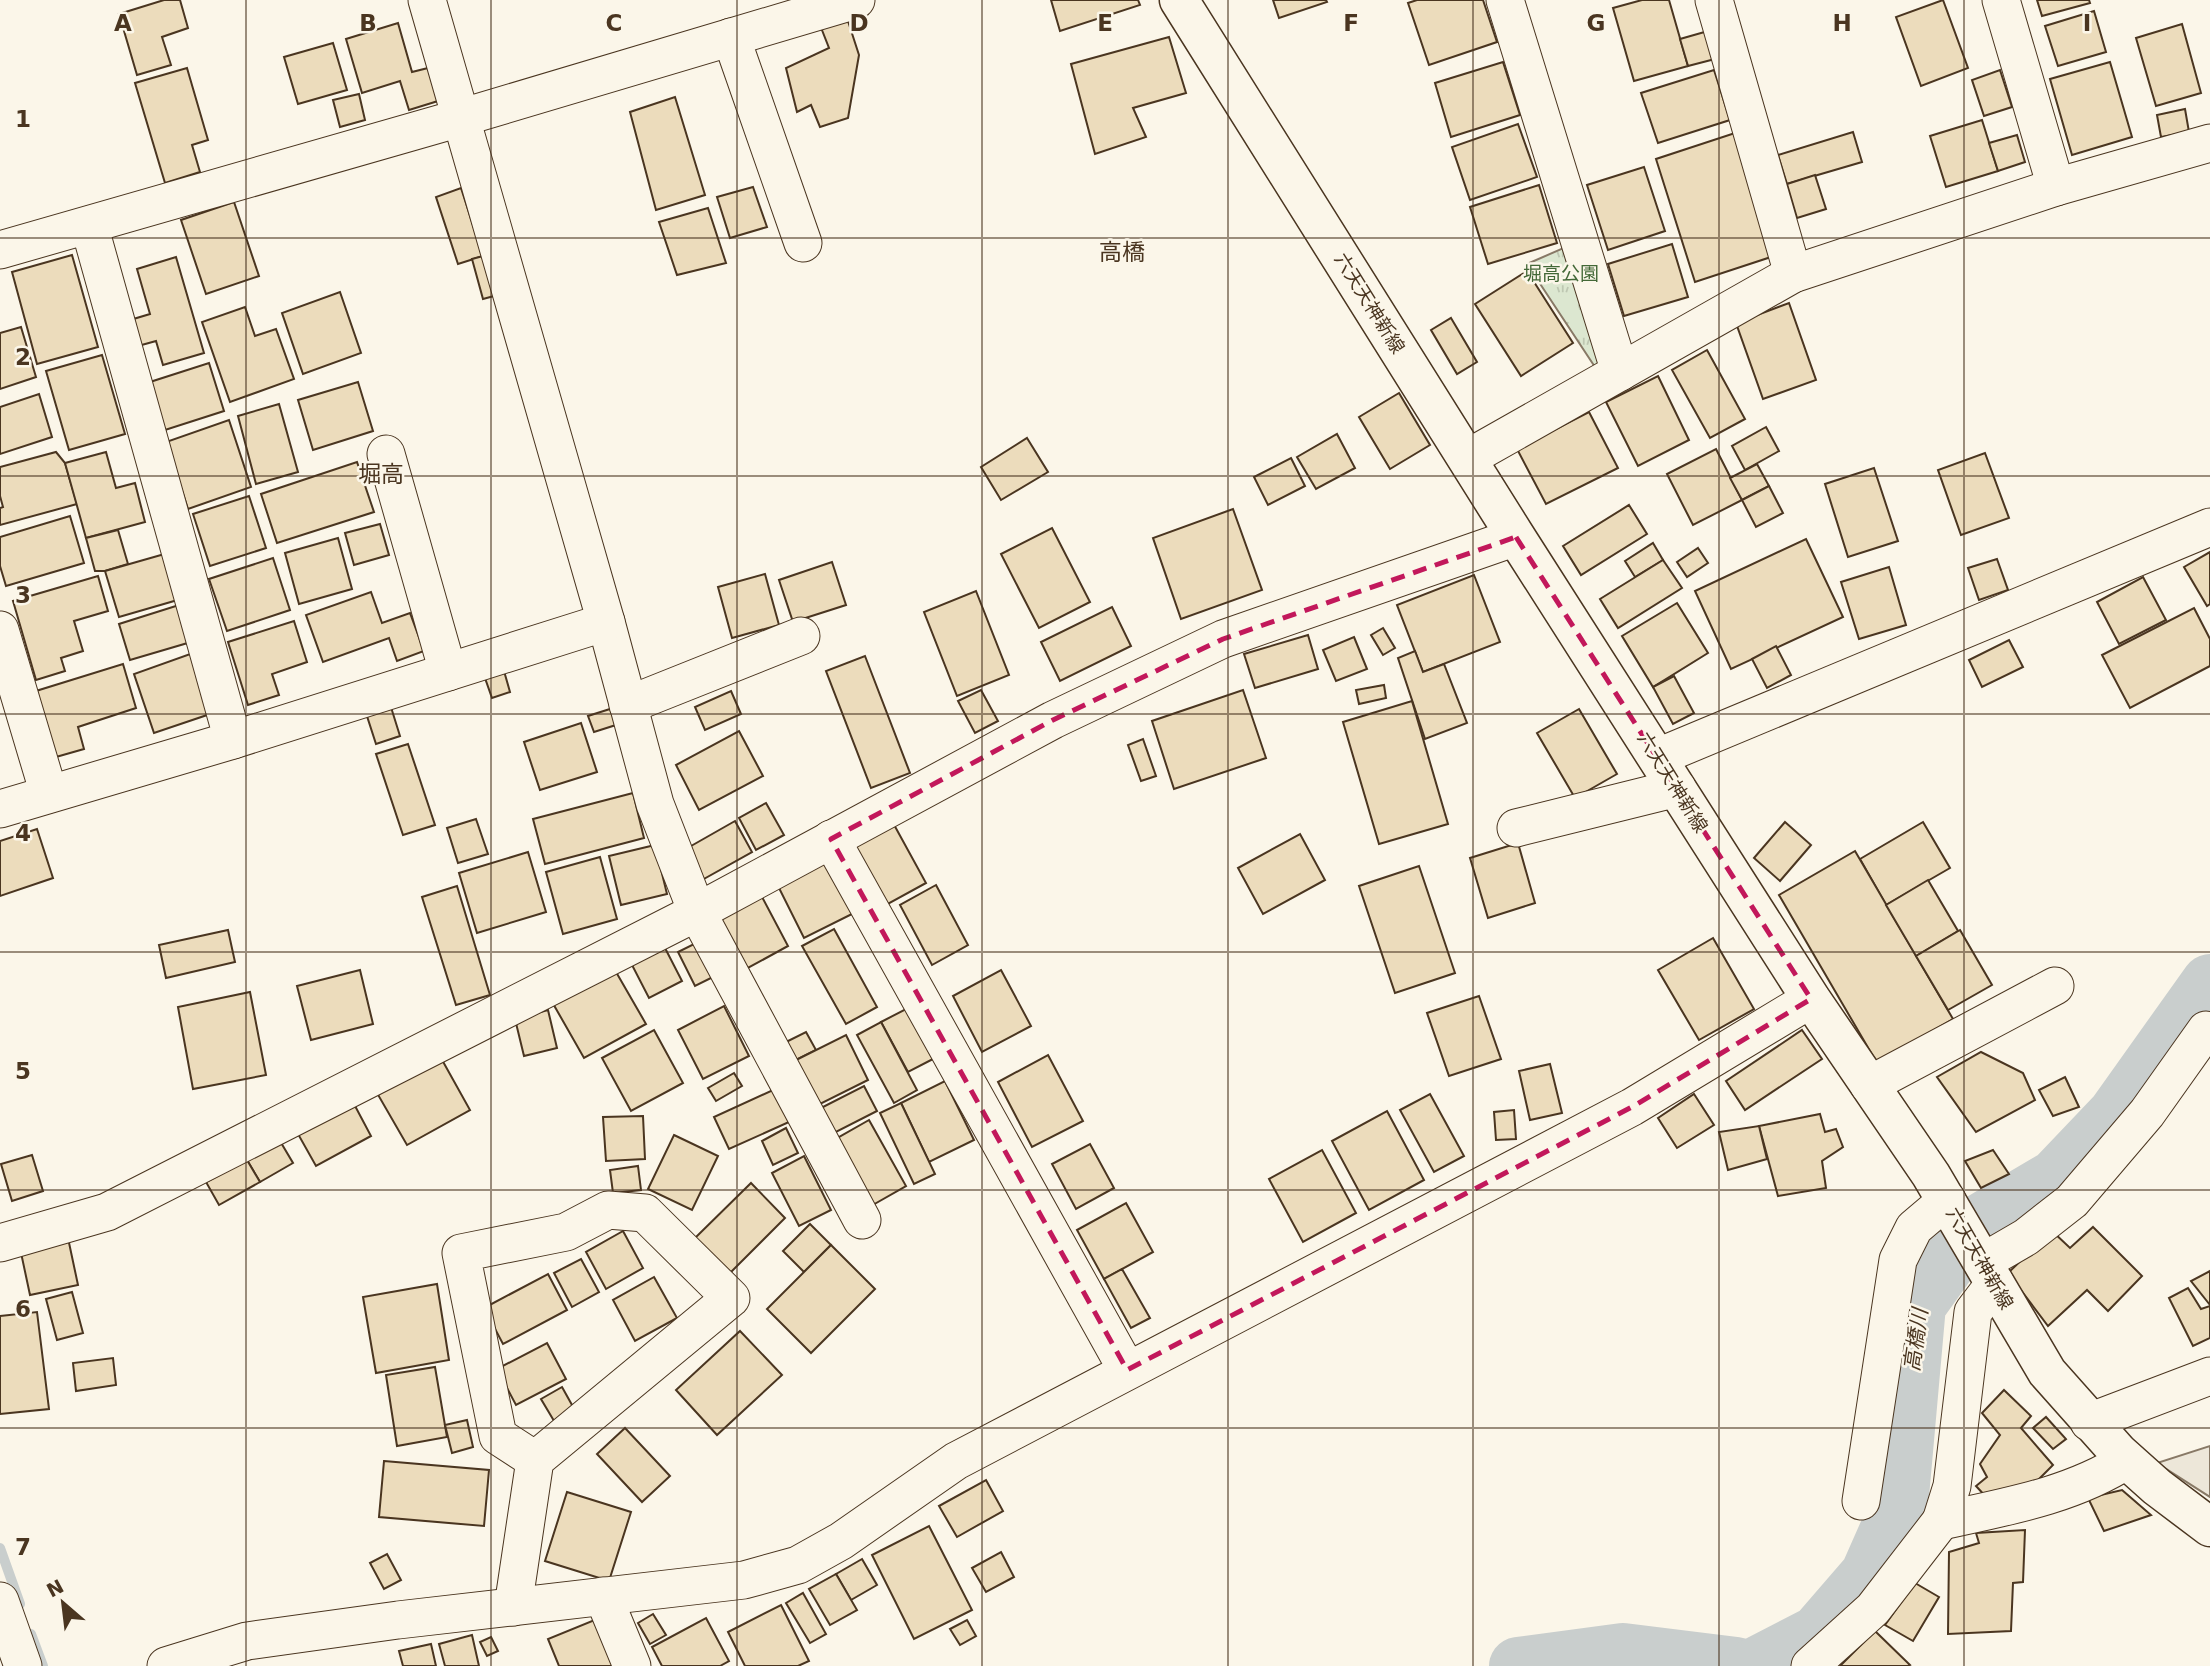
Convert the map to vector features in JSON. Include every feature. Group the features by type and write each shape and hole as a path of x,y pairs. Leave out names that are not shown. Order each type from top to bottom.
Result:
{"main road":[{"name":"六天天神新線","path":"1179,0 1516,537 1811,999 1951,1207 2047,1372 2089,1422 2127,1460 2157,1487 2210,1527"}],"street":[{"path":"427,0 606,622 655,804 697,912 862,1220"},
{"path":"0,250 460,118 731,37 818,6 856,0"},
{"path":"1505,0 1620,372"},
{"path":"1714,0 1793,274"},
{"path":"2001,0 2056,187"},
{"path":"731,37 803,243"},
{"path":"1468,458 1793,274 2056,187 2210,143"},
{"path":"89,225 233,740"},
{"path":"386,454 448,672"},
{"path":"1516,828 1667,772 2210,527"},
{"path":"0,1242 107,1212 697,912 1053,720 1223,639 1516,537"},
{"path":"0,808 233,740 606,622"},
{"path":"0,630 49,794"},
{"path":"628,705 801,636"},
{"path":"831,839 1127,1370"},
{"path":"1869,1085 2055,986"},
{"path":"166,1666 247,1641 744,1580 798,1564 841,1541 956,1461 1632,1107 1811,999"},
{"path":"1810,1666 1872,1609 1941,1521 1952,1486 1973,1312 1989,1273 2026,1237 2072,1201 2147,1113 2206,1030 2210,1034"},
{"path":"1861,1501 1898,1260 1914,1228 1951,1207"},
{"path":"513,1607 535,1460 731,1298 645,1213 608,1210 566,1232 461,1253 498,1436 535,1460"},
{"path":"2089,1422 2210,1376"},
{"path":"1941,1521 2032,1502 2110,1471 2127,1460"},
{"path":"603,1597 632,1666"},
{"path":"0,1601 23,1666"}],"highlighted area":[{"path":"1516,537 1811,999 1632,1107 1127,1370 831,839 1053,720 1223,639"}],"green space":[{"name":"堀高公園","path":"1575,243 1611,359 1595,367 1527,264"}],"shaded area":[{"path":"2210,1446 2210,1497 2157,1463"}],"building":[{"path":"164,0 180,0 188,28 162,37 171,65 137,75 119,14"},
{"path":"1051,0 1138,0 1140,5 1060,31"},
{"path":"1273,0 1326,0 1327,2 1279,18"},
{"path":"1417,0 1483,0 1497,42 1429,65 1408,3"},
{"path":"1642,0 1669,0 1688,66 1634,81 1613,8"},
{"path":"1943,0 1968,68 1921,86 1896,17"},
{"path":"2037,0 2089,0 2090,3 2042,16"},
{"path":"2094,11 2106,52 2058,66 2045,26"},
{"path":"847,18 859,55 848,118 820,127 811,105 797,112 786,68 829,48 820,25"},
{"path":"398,23 412,72 428,68 438,101 409,110 400,81 362,93 346,39"},
{"path":"2182,24 2201,93 2156,106 2136,38"},
{"path":"1708,31 1715,59 1688,66 1680,39"},
{"path":"1169,37 1186,93 1133,108 1146,137 1095,154 1071,64"},
{"path":"333,43 347,90 298,104 284,57"},
{"path":"1503,62 1520,115 1451,137 1435,83"},
{"path":"2110,62 2132,137 2072,155 2050,79"},
{"path":"187,68 208,140 192,145 200,172 165,183 135,83"},
{"path":"1714,70 1730,120 1658,143 1641,93"},
{"path":"2000,70 2012,107 1984,116 1972,80"},
{"path":"359,94 365,120 340,127 333,100"},
{"path":"675,97 705,195 656,210 630,112"},
{"path":"2185,109 2189,132 2161,137 2157,115"},
{"path":"1982,120 1998,171 1946,187 1930,136"},
{"path":"1518,124 1537,177 1470,200 1452,147"},
{"path":"1738,132 1777,255 1695,282 1656,159"},
{"path":"1853,132 1862,162 1787,184 1778,155"},
{"path":"2017,135 2025,162 1998,171 1989,143"},
{"path":"1644,167 1665,231 1608,250 1587,185"},
{"path":"1815,175 1826,209 1797,218 1787,184"},
{"path":"1539,185 1557,243 1488,264 1470,207"},
{"path":"753,187 767,227 730,238 717,197"},
{"path":"461,188 483,256 458,264 436,197"},
{"path":"234,202 259,276 206,294 181,220"},
{"path":"708,208 726,263 677,275 659,222"},
{"path":"1672,244 1688,297 1624,316 1608,264"},
{"path":"72,255 98,347 37,364 12,272"},
{"path":"483,256 494,296 483,299 472,259"},
{"path":"176,257 204,353 163,365 156,341 138,346 130,320 150,314 137,269"},
{"path":"1527,271 1573,343 1521,376 1475,304"},
{"path":"340,292 361,353 303,374 282,313"},
{"path":"1789,303 1816,380 1763,399 1736,323"},
{"path":"245,307 255,336 276,329 294,379 230,402 202,322"},
{"path":"1451,318 1477,362 1457,374 1431,330"},
{"path":"21,327 36,377 0,389 0,333"},
{"path":"1707,350 1745,419 1710,438 1672,370"},
{"path":"102,355 125,434 69,450 46,371"},
{"path":"209,363 224,411 165,430 150,382"},
{"path":"1658,376 1689,440 1638,466 1606,402"},
{"path":"358,382 373,431 313,450 298,400"},
{"path":"1399,393 1430,445 1390,469 1359,417"},
{"path":"39,394 52,437 0,454 0,407"},
{"path":"279,404 298,472 256,484 238,416"},
{"path":"1589,412 1618,468 1546,504 1517,449"},
{"path":"229,420 251,487 188,509 166,442"},
{"path":"1766,427 1779,451 1745,470 1732,446"},
{"path":"1337,434 1355,468 1316,489 1297,457"},
{"path":"1027,438 1048,472 1001,500 981,467"},
{"path":"1716,449 1742,500 1693,525 1667,474"},
{"path":"56,452 65,463 77,504 0,525 0,508 3,507 0,496 0,467"},
{"path":"106,452 116,488 135,483 145,522 86,538 65,463"},
{"path":"1985,453 2009,518 1961,535 1938,470"},
{"path":"1291,458 1305,486 1268,505 1254,477"},
{"path":"357,462 374,512 277,543 261,494"},
{"path":"1757,464 1769,486 1742,500 1730,478"},
{"path":"1874,468 1898,541 1848,557 1825,484"},
{"path":"1769,486 1783,513 1756,527 1742,500"},
{"path":"249,496 266,548 210,566 193,514"},
{"path":"1629,505 1647,534 1581,575 1563,546"},
{"path":"1233,509 1262,590 1181,619 1153,538"},
{"path":"70,516 84,563 6,586 0,566 0,537"},
{"path":"380,524 389,555 354,565 345,533"},
{"path":"1052,528 1090,602 1039,628 1001,554"},
{"path":"118,530 128,564 95,571 86,538"},
{"path":"338,538 352,589 299,604 285,553"},
{"path":"1806,539 1843,617 1731,669 1695,591"},
{"path":"1653,543 1663,560 1635,577 1625,561"},
{"path":"1698,548 1708,563 1687,577 1677,562"},
{"path":"2210,552 2210,604 2207,606 2184,567"},
{"path":"168,553 181,599 119,617 105,571"},
{"path":"273,558 290,610 227,631 209,579"},
{"path":"1997,559 2008,590 1979,600 1968,568"},
{"path":"1663,560 1682,588 1618,628 1600,599"},
{"path":"832,562 846,605 793,622 779,580"},
{"path":"1889,567 1906,625 1859,639 1841,582"},
{"path":"765,574 779,625 732,638 718,587"},
{"path":"1474,575 1500,642 1423,672 1397,605"},
{"path":"98,576 108,611 74,621 83,651 61,658 65,671 36,680 13,601"},
{"path":"2143,577 2166,620 2119,644 2097,602"},
{"path":"976,591 1009,675 957,696 924,612"},
{"path":"371,592 382,623 410,613 424,651 397,661 389,638 323,662 306,615"},
{"path":"1677,603 1708,653 1653,687 1622,636"},
{"path":"179,605 191,642 130,660 119,624"},
{"path":"1112,607 1131,646 1060,681 1041,642"},
{"path":"2194,608 2210,639 2210,666 2130,708 2102,655"},
{"path":"294,621 307,662 272,674 279,695 248,705 228,642"},
{"path":"1383,628 1395,648 1383,655 1371,635"},
{"path":"1308,635 1318,669 1255,688 1244,654"},
{"path":"1354,637 1367,669 1336,681 1323,650"},
{"path":"2009,640 2023,667 1982,687 1969,660"},
{"path":"1776,646 1791,675 1767,688 1752,659"},
{"path":"1415,651 1423,672 1444,664 1467,723 1425,739 1398,658"},
{"path":"193,653 213,713 154,733 134,674"},
{"path":"865,656 910,773 871,788 826,671"},
{"path":"123,664 136,708 78,727 84,749 56,757 36,691"},
{"path":"504,671 510,692 492,698 485,678"},
{"path":"1674,676 1694,713 1673,724 1653,687"},
{"path":"1384,685 1386,698 1359,704 1356,690"},
{"path":"981,690 998,721 975,733 958,701"},
{"path":"1243,690 1266,758 1174,789 1152,721"},
{"path":"731,691 741,714 705,730 695,707"},
{"path":"1412,701 1448,824 1379,844 1343,722"},
{"path":"390,704 400,736 376,744 366,713"},
{"path":"613,708 619,724 594,732 588,716"},
{"path":"1579,709 1617,774 1575,798 1537,733"},
{"path":"581,723 597,772 540,790 524,742"},
{"path":"739,731 763,776 699,810 676,765"},
{"path":"1143,739 1156,776 1141,781 1128,745"},
{"path":"408,744 435,825 403,835 376,754"},
{"path":"633,793 644,838 545,864 533,819"},
{"path":"766,803 784,835 756,850 739,818"},
{"path":"476,819 488,854 458,863 447,828"},
{"path":"735,821 752,852 702,880 684,850"},
{"path":"892,821 926,883 886,905 852,844"},
{"path":"1785,822 1811,845 1780,881 1754,858"},
{"path":"1923,822 1950,868 1886,905 1860,859"},
{"path":"37,829 53,878 0,896 0,841"},
{"path":"1300,834 1325,880 1263,914 1238,868"},
{"path":"1518,843 1535,903 1488,918 1470,858"},
{"path":"655,845 667,894 621,905 609,856"},
{"path":"1855,851 1953,1019 1877,1063 1779,895"},
{"path":"528,852 546,912 477,933 459,873"},
{"path":"600,857 617,919 563,934 546,872"},
{"path":"828,861 854,913 804,938 778,886"},
{"path":"1419,866 1455,973 1395,993 1359,886"},
{"path":"1928,880 1958,931 1916,956 1886,905"},
{"path":"936,885 968,945 932,965 900,905"},
{"path":"457,886 490,995 456,1005 422,897"},
{"path":"761,895 788,946 746,969 718,918"},
{"path":"834,929 877,1007 846,1024 802,946"},
{"path":"228,930 235,962 166,978 159,945"},
{"path":"1960,930 1992,985 1948,1010 1916,956"},
{"path":"1713,938 1754,1009 1699,1040 1658,970"},
{"path":"696,943 713,977 695,986 678,952"},
{"path":"665,948 682,981 649,998 632,965"},
{"path":"612,965 646,1024 584,1058 551,1000"},
{"path":"360,970 373,1024 311,1040 297,986"},
{"path":"1001,970 1031,1026 982,1052 953,996"},
{"path":"250,992 266,1075 193,1089 178,1007"},
{"path":"1479,996 1501,1059 1449,1076 1427,1013"},
{"path":"724,1006 749,1056 703,1079 678,1030"},
{"path":"906,1009 933,1059 908,1072 881,1022"},
{"path":"548,1010 557,1048 524,1056 515,1019"},
{"path":"881,1022 917,1090 894,1103 857,1035"},
{"path":"654,1030 683,1083 631,1111 602,1058"},
{"path":"1802,1030 1822,1059 1745,1110 1726,1081"},
{"path":"806,1032 816,1050 794,1061 784,1043"},
{"path":"846,1035 868,1080 816,1106 794,1061"},
{"path":"1981,1052 2023,1073 2035,1100 1976,1132 1937,1077"},
{"path":"1048,1055 1083,1121 1032,1147 998,1082"},
{"path":"441,1058 470,1110 407,1145 377,1093"},
{"path":"1550,1064 1562,1113 1530,1120 1519,1071"},
{"path":"734,1073 742,1086 716,1101 708,1088"},
{"path":"2065,1077 2079,1107 2053,1116 2039,1090"},
{"path":"945,1081 974,1140 929,1162 901,1103"},
{"path":"864,1086 877,1111 832,1134 819,1109"},
{"path":"773,1090 789,1122 729,1149 714,1117"},
{"path":"1430,1094 1464,1156 1434,1172 1400,1110"},
{"path":"1694,1094 1714,1125 1677,1148 1658,1118"},
{"path":"901,1103 935,1174 914,1184 880,1113"},
{"path":"354,1104 371,1136 316,1166 298,1134"},
{"path":"1514,1110 1516,1139 1496,1140 1494,1112"},
{"path":"1387,1111 1424,1180 1369,1210 1332,1141"},
{"path":"1820,1114 1825,1132 1836,1129 1843,1147 1822,1161 1826,1188 1778,1196 1759,1126"},
{"path":"643,1116 645,1159 606,1161 603,1117"},
{"path":"869,1120 906,1186 871,1206 834,1140"},
{"path":"1759,1126 1767,1159 1728,1170 1719,1132"},
{"path":"786,1128 798,1153 773,1165 762,1141"},
{"path":"674,1135 718,1156 692,1210 648,1189"},
{"path":"280,1141 293,1163 260,1182 247,1160"},
{"path":"1090,1144 1114,1188 1076,1209 1052,1164"},
{"path":"1322,1150 1356,1213 1303,1242 1269,1179"},
{"path":"1993,1150 2009,1174 1981,1188 1965,1161"},
{"path":"32,1155 43,1191 12,1201 1,1164"},
{"path":"804,1156 831,1210 799,1226 772,1173"},
{"path":"247,1160 260,1182 219,1205 206,1182"},
{"path":"638,1166 641,1190 613,1193 610,1170"},
{"path":"751,1183 785,1218 729,1274 694,1239"},
{"path":"1126,1203 1153,1252 1104,1279 1077,1230"},
{"path":"810,1224 831,1245 804,1272 783,1251"},
{"path":"2093,1227 2142,1276 2108,1311 2087,1290 2048,1326 2008,1273 2052,1231 2070,1248"},
{"path":"623,1231 643,1268 606,1289 586,1252"},
{"path":"68,1238 78,1285 30,1295 20,1248"},
{"path":"831,1245 875,1289 811,1353 767,1309"},
{"path":"581,1259 599,1292 572,1307 554,1273"},
{"path":"1122,1269 1150,1318 1131,1328 1104,1279"},
{"path":"2210,1271 2210,1305 2191,1281"},
{"path":"548,1274 567,1310 503,1344 484,1308"},
{"path":"654,1277 677,1318 635,1341 613,1300"},
{"path":"437,1284 449,1360 376,1373 363,1297"},
{"path":"2188,1288 2201,1309 2210,1306 2210,1338 2193,1346 2169,1298"},
{"path":"72,1292 83,1333 57,1340 46,1299"},
{"path":"37,1312 49,1409 0,1414 0,1316"},
{"path":"740,1331 782,1375 717,1435 676,1390"},
{"path":"547,1343 566,1379 516,1405 497,1369"},
{"path":"113,1358 116,1385 76,1391 73,1363"},
{"path":"435,1367 447,1437 397,1446 386,1375"},
{"path":"562,1387 577,1414 557,1426 541,1399"},
{"path":"2004,1390 2031,1416 2021,1428 2053,1465 2033,1485 1988,1499 1976,1486 1987,1477 1980,1464 2000,1435 1982,1413"},
{"path":"2046,1417 2066,1439 2053,1449 2033,1428"},
{"path":"467,1420 473,1447 452,1453 445,1425"},
{"path":"625,1428 670,1476 642,1502 597,1454"},
{"path":"384,1461 489,1470 484,1526 379,1517"},
{"path":"986,1480 1003,1511 957,1537 939,1506"},
{"path":"2122,1490 2151,1515 2104,1531 2088,1498"},
{"path":"567,1492 631,1512 609,1581 545,1561"},
{"path":"929,1526 972,1610 914,1639 872,1555"},
{"path":"2025,1530 2023,1582 2013,1583 2011,1631 1948,1634 1949,1552 1979,1543 1976,1533"},
{"path":"1001,1552 1014,1577 986,1592 972,1568"},
{"path":"387,1554 401,1580 384,1589 370,1563"},
{"path":"862,1559 877,1585 851,1600 836,1574"},
{"path":"836,1574 857,1610 830,1625 809,1589"},
{"path":"1915,1583 1939,1597 1913,1641 1885,1625"},
{"path":"803,1593 826,1634 810,1643 786,1603"},
{"path":"781,1605 809,1661 798,1666 745,1666 728,1632"},
{"path":"653,1614 666,1635 650,1644 638,1623"},
{"path":"706,1618 729,1661 720,1666 662,1666 652,1647"},
{"path":"597,1619 616,1666 559,1666 548,1639"},
{"path":"967,1620 976,1636 960,1645 950,1629"},
{"path":"1875,1631 1910,1665 1840,1666"},
{"path":"472,1635 479,1666 445,1666 439,1644"},
{"path":"491,1637 498,1651 487,1656 480,1642"},
{"path":"431,1644 436,1666 403,1666 399,1651"}],"waterway":[{"name":"高橋川","path":"1756,1666 1818,1634 1869,1575 1899,1507 1917,1305 1973,1227 2056,1178 2116,1115 2210,983"},
{"path":"0,1548 20,1604"},
{"path":"31,1634 43,1666"},
{"name":"高橋川","path":"1518,1666 1623,1652 1736,1666"}],"district":[{"name":"高橋","path":"1122,252"},
{"name":"堀高","path":"381,474"}]}
